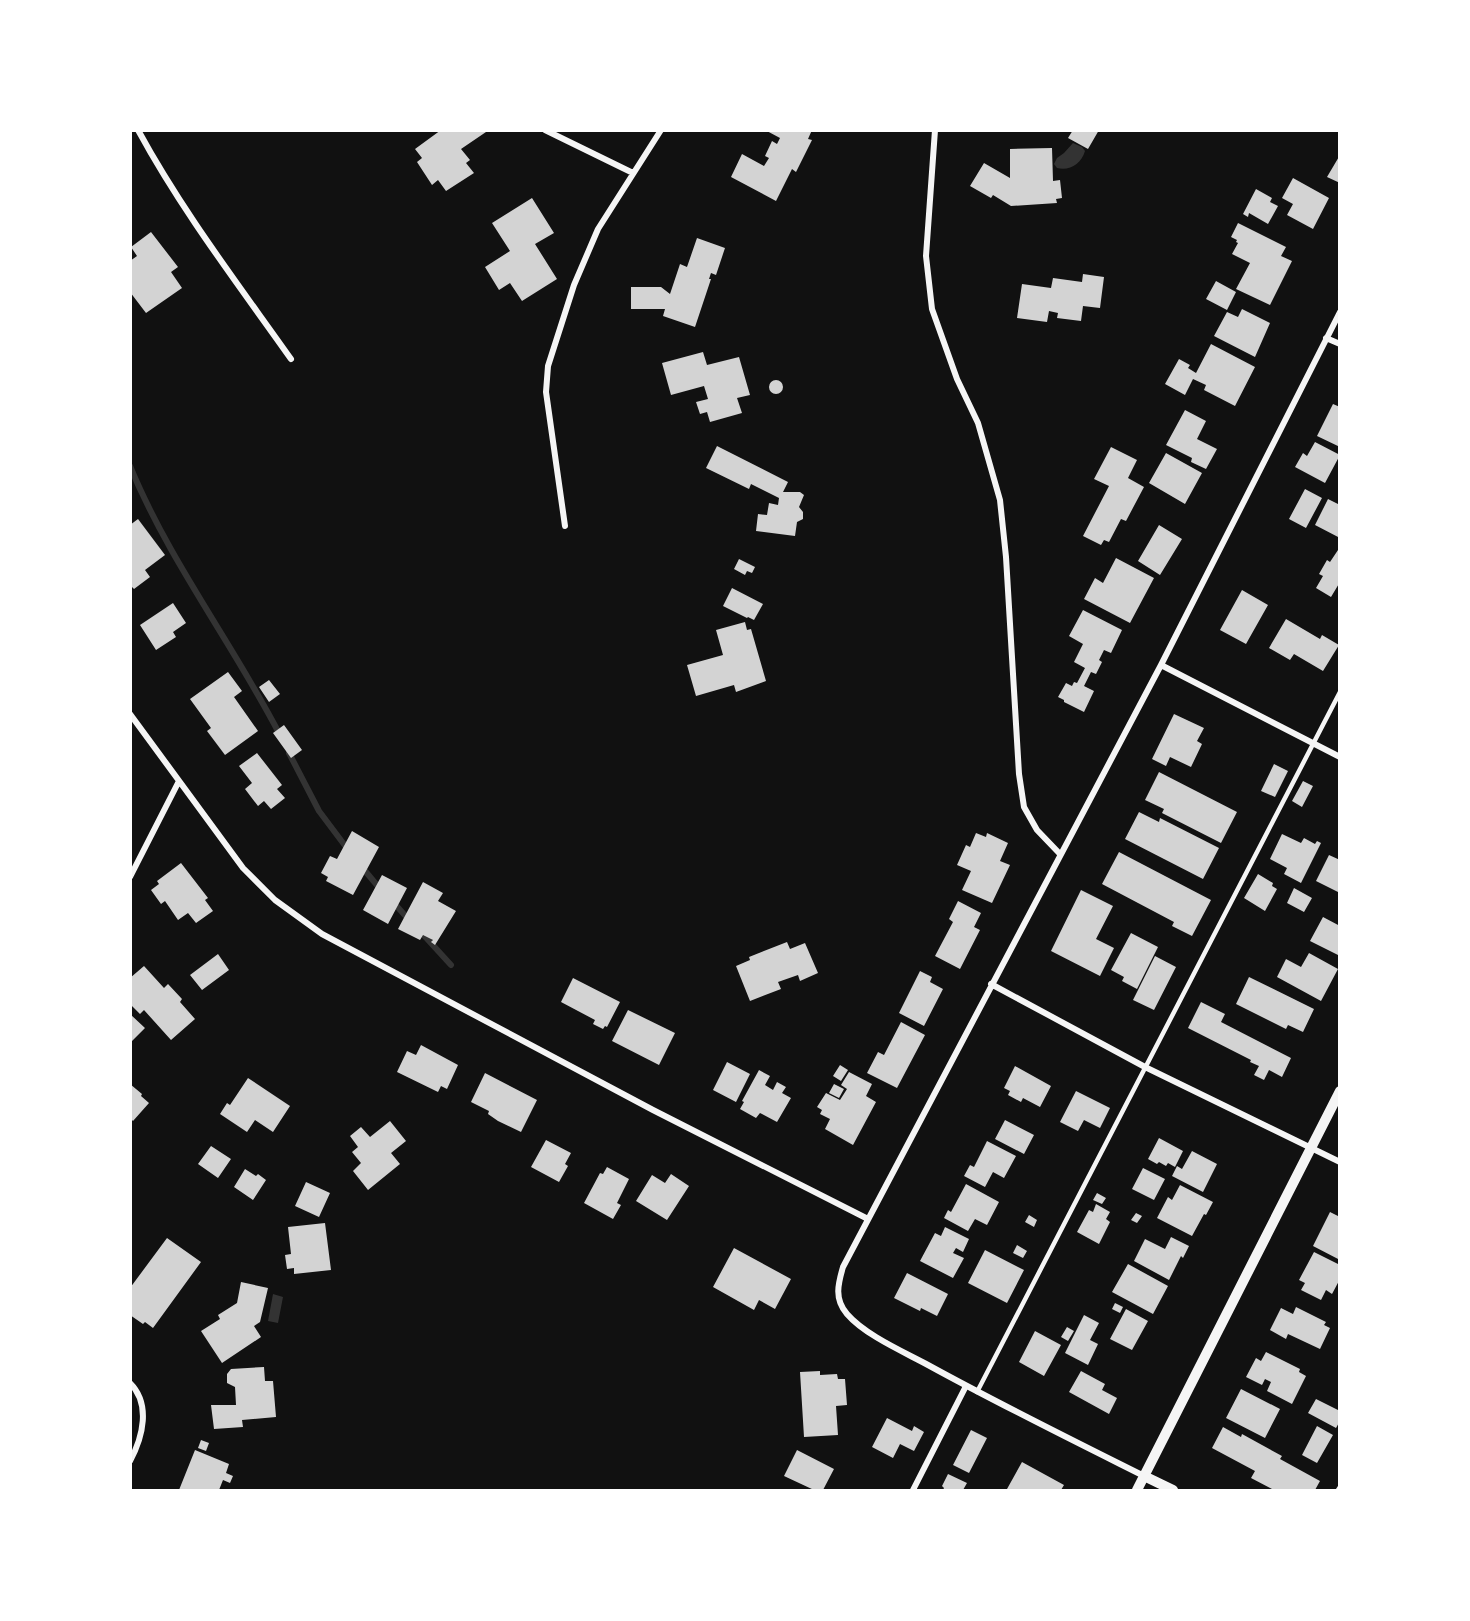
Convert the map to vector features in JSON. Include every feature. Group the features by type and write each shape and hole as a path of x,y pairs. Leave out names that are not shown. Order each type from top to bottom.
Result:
{"street":[{"path":"138,130 178,198 291,359"},
{"path":"545,130 633,173"},
{"path":"565,526 547,401 548,366 574,285 594,238 661,130"},
{"path":"935,130 926,256 932,309 957,379 978,423 1000,500 1006,557 1019,774 1024,807 1037,830 1060,854"},
{"path":"1173,1491 977,1392 875,1336 847,1314 837,1295 838,1284 843,1267 1161,665 1340,312"},
{"path":"1326,338 1340,344"},
{"path":"1161,665 1340,757"},
{"path":"130,714 243,868 275,900 322,934 653,1110 868,1219"},
{"path":"130,877 179,781"},
{"path":"991,984 1145,1067 1340,1162"},
{"path":"1137,1491 1340,1091"},
{"path":"130,1383 136,1388 144,1414 139,1444 130,1461"},
{"path":"913,1491 966,1386"}],"lane":[{"path":"977,1392 1340,692"}],"shaded area":[{"path":"1073,143 1085,151 1081,160 1071,167 1057,168 1054,164 1057,158"},
{"path":"273,1294 283,1297 278,1323 268,1321"}],"building":[{"path":"441,130 486,132 461,149 470,160 466,163 474,173 446,191 438,180 432,185 417,162 422,158 415,149"},
{"path":"765,130 812,130 808,139 812,140 796,172 792,169 776,201 731,177 742,154 764,166 769,158 765,156 772,141 777,144 780,138"},
{"path":"1073,130 1099,130 1088,149 1068,138"},
{"path":"1052,148 1053,181 1060,180 1062,198 1056,199 1057,203 1011,206 993,195 991,198 970,186 984,163 1010,178 1010,149"},
{"path":"1340,155 1340,183 1327,177"},
{"path":"1293,178 1329,198 1313,229 1287,215 1293,204 1282,198"},
{"path":"1256,189 1272,198 1270,202 1278,206 1268,224 1249,213 1248,217 1243,214"},
{"path":"532,198 554,233 535,244 557,279 522,301 510,283 499,290 485,267 510,251 492,223"},
{"path":"1238,223 1286,247 1281,256 1292,261 1270,305 1236,289 1250,263 1232,254 1238,243 1231,237"},
{"path":"151,232 178,267 171,272 182,288 146,313 130,292 130,261 137,256 131,247"},
{"path":"697,238 725,248 716,275 711,273 695,327 663,316 665,309 631,309 631,287 661,287 670,294 680,264 687,267"},
{"path":"1083,274 1104,277 1100,308 1083,306 1081,321 1057,318 1058,313 1049,311 1047,322 1017,318 1022,284 1051,288 1053,278 1082,282"},
{"path":"1216,281 1236,292 1227,310 1206,299"},
{"path":"1242,309 1270,323 1255,357 1214,336 1227,312 1238,317"},
{"path":"1211,344 1255,367 1235,406 1204,390 1206,385 1193,379 1185,395 1165,384 1179,359 1190,365 1188,368 1196,373"},
{"path":"703,352 707,365 739,357 750,395 737,398 742,413 710,422 707,412 700,414 696,402 708,399 704,386 671,395 662,363"},
{"path":"776,380 781,382 783,387 781,392 776,394 771,392 769,387 771,382"},
{"path":"1333,404 1340,407 1340,447 1317,436"},
{"path":"1185,410 1206,421 1197,439 1217,449 1206,469 1191,462 1192,458 1166,445"},
{"path":"1315,442 1340,455 1325,483 1295,467 1303,453 1307,456"},
{"path":"717,446 788,482 783,492 800,492 804,495 799,507 803,512 803,519 797,522 795,536 756,531 758,514 767,515 769,503 778,505 779,498 751,484 749,489 706,468"},
{"path":"1111,447 1137,460 1128,478 1144,487 1126,521 1121,519 1109,542 1104,540 1101,545 1083,536 1109,486 1094,479"},
{"path":"1166,453 1202,473 1185,504 1149,483"},
{"path":"1305,489 1322,498 1306,528 1289,519"},
{"path":"1328,499 1340,505 1340,538 1315,525"},
{"path":"138,519 165,555 145,570 150,577 134,589 130,585 130,525"},
{"path":"1159,525 1182,539 1160,575 1138,561"},
{"path":"1338,550 1340,551 1340,582 1331,597 1316,588 1323,576 1319,574 1327,560 1330,562"},
{"path":"1116,558 1154,578 1130,623 1084,599 1095,578 1103,583"},
{"path":"739,559 755,567 752,573 747,571 745,575 734,569"},
{"path":"732,588 763,604 754,620 723,606"},
{"path":"1242,590 1268,605 1246,644 1220,630"},
{"path":"173,603 186,623 173,632 176,637 156,650 140,625"},
{"path":"1083,610 1122,630 1111,653 1104,650 1099,660 1102,662 1096,674 1091,672 1084,686 1094,691 1084,712 1058,697 1066,683 1072,686 1074,682 1077,683 1085,668 1074,662 1083,644 1069,636"},
{"path":"1286,619 1320,639 1322,635 1339,645 1323,671 1294,654 1290,660 1269,648"},
{"path":"745,622 747,630 751,629 766,681 736,692 734,685 696,696 687,665 723,655 716,630"},
{"path":"228,672 242,691 234,697 258,731 225,755 207,731 211,728 190,699"},
{"path":"269,680 280,694 269,702 259,687"},
{"path":"1174,714 1204,728 1197,741 1202,744 1191,767 1170,757 1166,766 1152,759"},
{"path":"284,725 302,750 291,758 273,733"},
{"path":"257,753 282,785 277,789 285,798 271,809 264,801 258,806 245,789 252,783 239,766"},
{"path":"1274,764 1288,771 1275,797 1261,791"},
{"path":"1159,772 1237,812 1221,843 1162,813 1164,809 1145,800"},
{"path":"1303,781 1313,786 1302,807 1292,801"},
{"path":"1139,812 1159,822 1160,818 1219,848 1203,879 1125,839"},
{"path":"352,831 379,847 353,895 326,881 328,877 321,873 330,856 337,859"},
{"path":"976,833 986,837 987,833 1008,843 1000,861 1010,865 992,903 962,890 971,871 957,865 966,845 970,847"},
{"path":"1282,834 1301,843 1304,838 1315,844 1317,841 1321,843 1301,883 1284,874 1287,868 1270,859"},
{"path":"1119,852 1211,900 1192,936 1172,926 1174,922 1102,884"},
{"path":"1329,855 1340,860 1340,893 1316,881"},
{"path":"181,863 208,898 205,900 213,911 196,923 188,913 178,920 165,901 161,904 151,890 159,884 157,881"},
{"path":"1258,874 1273,883 1272,886 1277,889 1265,911 1244,898"},
{"path":"382,875 407,888 388,924 363,910"},
{"path":"423,882 443,893 438,901 456,911 435,945 431,942 433,940 423,935 420,940 398,929"},
{"path":"1294,888 1312,898 1304,912 1287,903"},
{"path":"1081,890 1113,906 1096,939 1114,948 1100,976 1051,951"},
{"path":"958,901 981,913 974,927 980,930 960,969 935,956 953,922 949,919"},
{"path":"1323,917 1340,926 1340,956 1310,941"},
{"path":"1131,933 1158,947 1137,989 1122,981 1124,977 1111,970"},
{"path":"787,942 790,949 805,943 818,973 800,981 798,975 778,982 781,989 750,1001 736,966 750,960 749,957"},
{"path":"1309,953 1338,969 1321,1001 1277,977 1286,959 1301,967"},
{"path":"218,954 229,970 202,990 190,975"},
{"path":"1155,956 1176,967 1154,1010 1133,1000"},
{"path":"144,966 164,988 168,984 182,999 180,1002 195,1019 171,1040 144,1010 140,1014 130,1004 130,978"},
{"path":"920,971 932,977 930,982 943,989 924,1026 899,1013"},
{"path":"1249,977 1314,1009 1303,1032 1288,1025 1286,1029 1236,1004"},
{"path":"573,978 620,1002 607,1027 603,1029 593,1024 595,1020 561,1002"},
{"path":"1201,1002 1225,1014 1221,1022 1291,1058 1282,1077 1269,1070 1264,1080 1254,1075 1259,1066 1250,1062 1251,1060 1188,1028"},
{"path":"628,1010 675,1033 659,1065 612,1041"},
{"path":"130,1014 145,1028 130,1043"},
{"path":"901,1022 925,1035 897,1088 867,1073 878,1052 884,1055"},
{"path":"421,1045 458,1065 447,1089 441,1086 438,1092 397,1072 407,1051 416,1055"},
{"path":"727,1062 750,1074 736,1102 713,1090"},
{"path":"840,1065 848,1070 841,1081 833,1076"},
{"path":"1015,1066 1051,1086 1040,1107 1023,1098 1021,1102 1008,1095 1010,1091 1004,1088"},
{"path":"759,1070 770,1076 765,1085 773,1090 777,1082 786,1087 782,1093 791,1098 777,1122 760,1113 756,1118 740,1109"},
{"path":"849,1072 872,1084 866,1096 876,1102 853,1145 825,1129 830,1119 820,1114 822,1110 817,1107 826,1093 840,1100 847,1089 841,1085"},
{"path":"485,1073 537,1100 521,1132 498,1121 488,1114 489,1111 471,1102"},
{"path":"248,1078 290,1106 273,1132 255,1120 247,1132 220,1114 227,1103 230,1105"},
{"path":"130,1084 149,1103 133,1121 130,1118"},
{"path":"834,1084 844,1089 839,1098 829,1093"},
{"path":"1076,1091 1110,1108 1100,1128 1084,1120 1078,1131 1060,1122"},
{"path":"1005,1120 1034,1135 1024,1154 995,1139"},
{"path":"390,1121 406,1141 391,1153 400,1164 368,1190 353,1171 361,1163 352,1152 358,1147 350,1136 361,1127 370,1137"},
{"path":"1159,1138 1183,1151 1175,1167 1168,1163 1166,1166 1159,1162 1157,1164 1148,1159"},
{"path":"546,1140 571,1153 565,1164 568,1166 559,1182 531,1167"},
{"path":"987,1141 1016,1156 1004,1178 993,1172 985,1187 964,1176 970,1165 974,1167"},
{"path":"211,1146 231,1159 218,1178 198,1164"},
{"path":"1192,1151 1217,1164 1203,1192 1172,1176 1177,1166 1182,1169"},
{"path":"607,1167 629,1179 617,1203 621,1205 613,1219 584,1203 600,1173 603,1174"},
{"path":"1143,1168 1165,1179 1154,1200 1132,1189"},
{"path":"245,1169 266,1180 253,1200 234,1187"},
{"path":"671,1174 689,1186 667,1220 636,1201 652,1175 665,1183"},
{"path":"306,1182 330,1193 319,1217 295,1206"},
{"path":"966,1184 999,1202 987,1225 975,1219 968,1231 944,1218 948,1210 951,1212"},
{"path":"1180,1185 1213,1202 1192,1236 1157,1218 1168,1197 1172,1200"},
{"path":"1097,1193 1106,1198 1102,1204 1093,1200"},
{"path":"1096,1204 1110,1212 1106,1219 1110,1222 1099,1244 1077,1232 1089,1210 1093,1212"},
{"path":"1330,1212 1340,1217 1340,1260 1313,1246"},
{"path":"1136,1213 1142,1216 1137,1223 1131,1220"},
{"path":"1029,1215 1037,1220 1034,1227 1025,1222"},
{"path":"325,1223 331,1270 294,1274 294,1268 287,1269 285,1255 291,1254 288,1227"},
{"path":"945,1227 969,1239 963,1252 956,1248 953,1253 964,1258 953,1278 920,1261 935,1233 941,1236"},
{"path":"1171,1237 1189,1246 1183,1258 1181,1256 1169,1280 1134,1261 1145,1239 1165,1249"},
{"path":"167,1238 201,1262 153,1328 130,1315 130,1288"},
{"path":"1017,1245 1027,1251 1023,1258 1013,1253"},
{"path":"734,1248 791,1279 775,1309 759,1300 754,1310 713,1287"},
{"path":"985,1250 1024,1270 1007,1303 968,1283"},
{"path":"1314,1252 1340,1265 1340,1279 1332,1294 1326,1290 1321,1300 1301,1290 1305,1283 1299,1280"},
{"path":"1128,1264 1168,1286 1153,1314 1112,1292"},
{"path":"907,1273 948,1294 937,1316 921,1308 920,1311 894,1298"},
{"path":"241,1282 268,1288 260,1322 254,1326 261,1337 222,1363 201,1331 220,1319 218,1315 237,1303"},
{"path":"1115,1303 1123,1307 1120,1313 1112,1309"},
{"path":"1296,1307 1326,1322 1324,1325 1330,1328 1320,1349 1288,1334 1286,1339 1270,1330 1281,1308 1293,1314"},
{"path":"1126,1309 1148,1321 1132,1350 1110,1339"},
{"path":"1084,1315 1099,1323 1090,1340 1098,1344 1088,1365 1065,1353"},
{"path":"1067,1327 1074,1331 1068,1341 1061,1337"},
{"path":"1035,1331 1061,1345 1044,1376 1019,1362"},
{"path":"1266,1352 1300,1369 1299,1372 1306,1376 1292,1404 1267,1391 1271,1382 1265,1379 1262,1385 1246,1377 1256,1358 1261,1361"},
{"path":"264,1367 265,1381 273,1381 276,1417 242,1420 243,1427 214,1429 211,1405 236,1405 235,1387 227,1383 227,1374 231,1369"},
{"path":"820,1371 820,1375 837,1374 838,1379 845,1379 847,1405 836,1406 838,1435 804,1437 800,1372"},
{"path":"1081,1371 1105,1384 1102,1390 1117,1398 1109,1414 1069,1392"},
{"path":"1241,1389 1280,1409 1265,1438 1226,1418"},
{"path":"1316,1399 1340,1411 1340,1421 1336,1428 1308,1413"},
{"path":"887,1418 912,1431 914,1426 924,1432 914,1451 900,1444 893,1458 872,1447"},
{"path":"1317,1426 1333,1435 1317,1463 1302,1455"},
{"path":"1223,1427 1241,1437 1242,1434 1282,1456 1280,1459 1320,1481 1315,1490 1274,1490 1251,1478 1255,1471 1212,1448"},
{"path":"971,1430 987,1438 969,1473 953,1465"},
{"path":"201,1440 209,1443 206,1451 198,1448"},
{"path":"195,1450 229,1464 226,1473 233,1476 230,1483 223,1480 219,1490 179,1490"},
{"path":"797,1450 834,1469 823,1490 814,1490 784,1476"},
{"path":"1022,1462 1064,1485 1061,1490 1007,1489"},
{"path":"948,1474 967,1483 963,1490 943,1490 942,1486"}],"waterway":[{"path":"130,466 163,535 280,735"},
{"path":"289,753 319,811 349,851"},
{"path":"361,866 381,890"},
{"path":"393,902 410,921"},
{"path":"419,930 451,965"}]}
